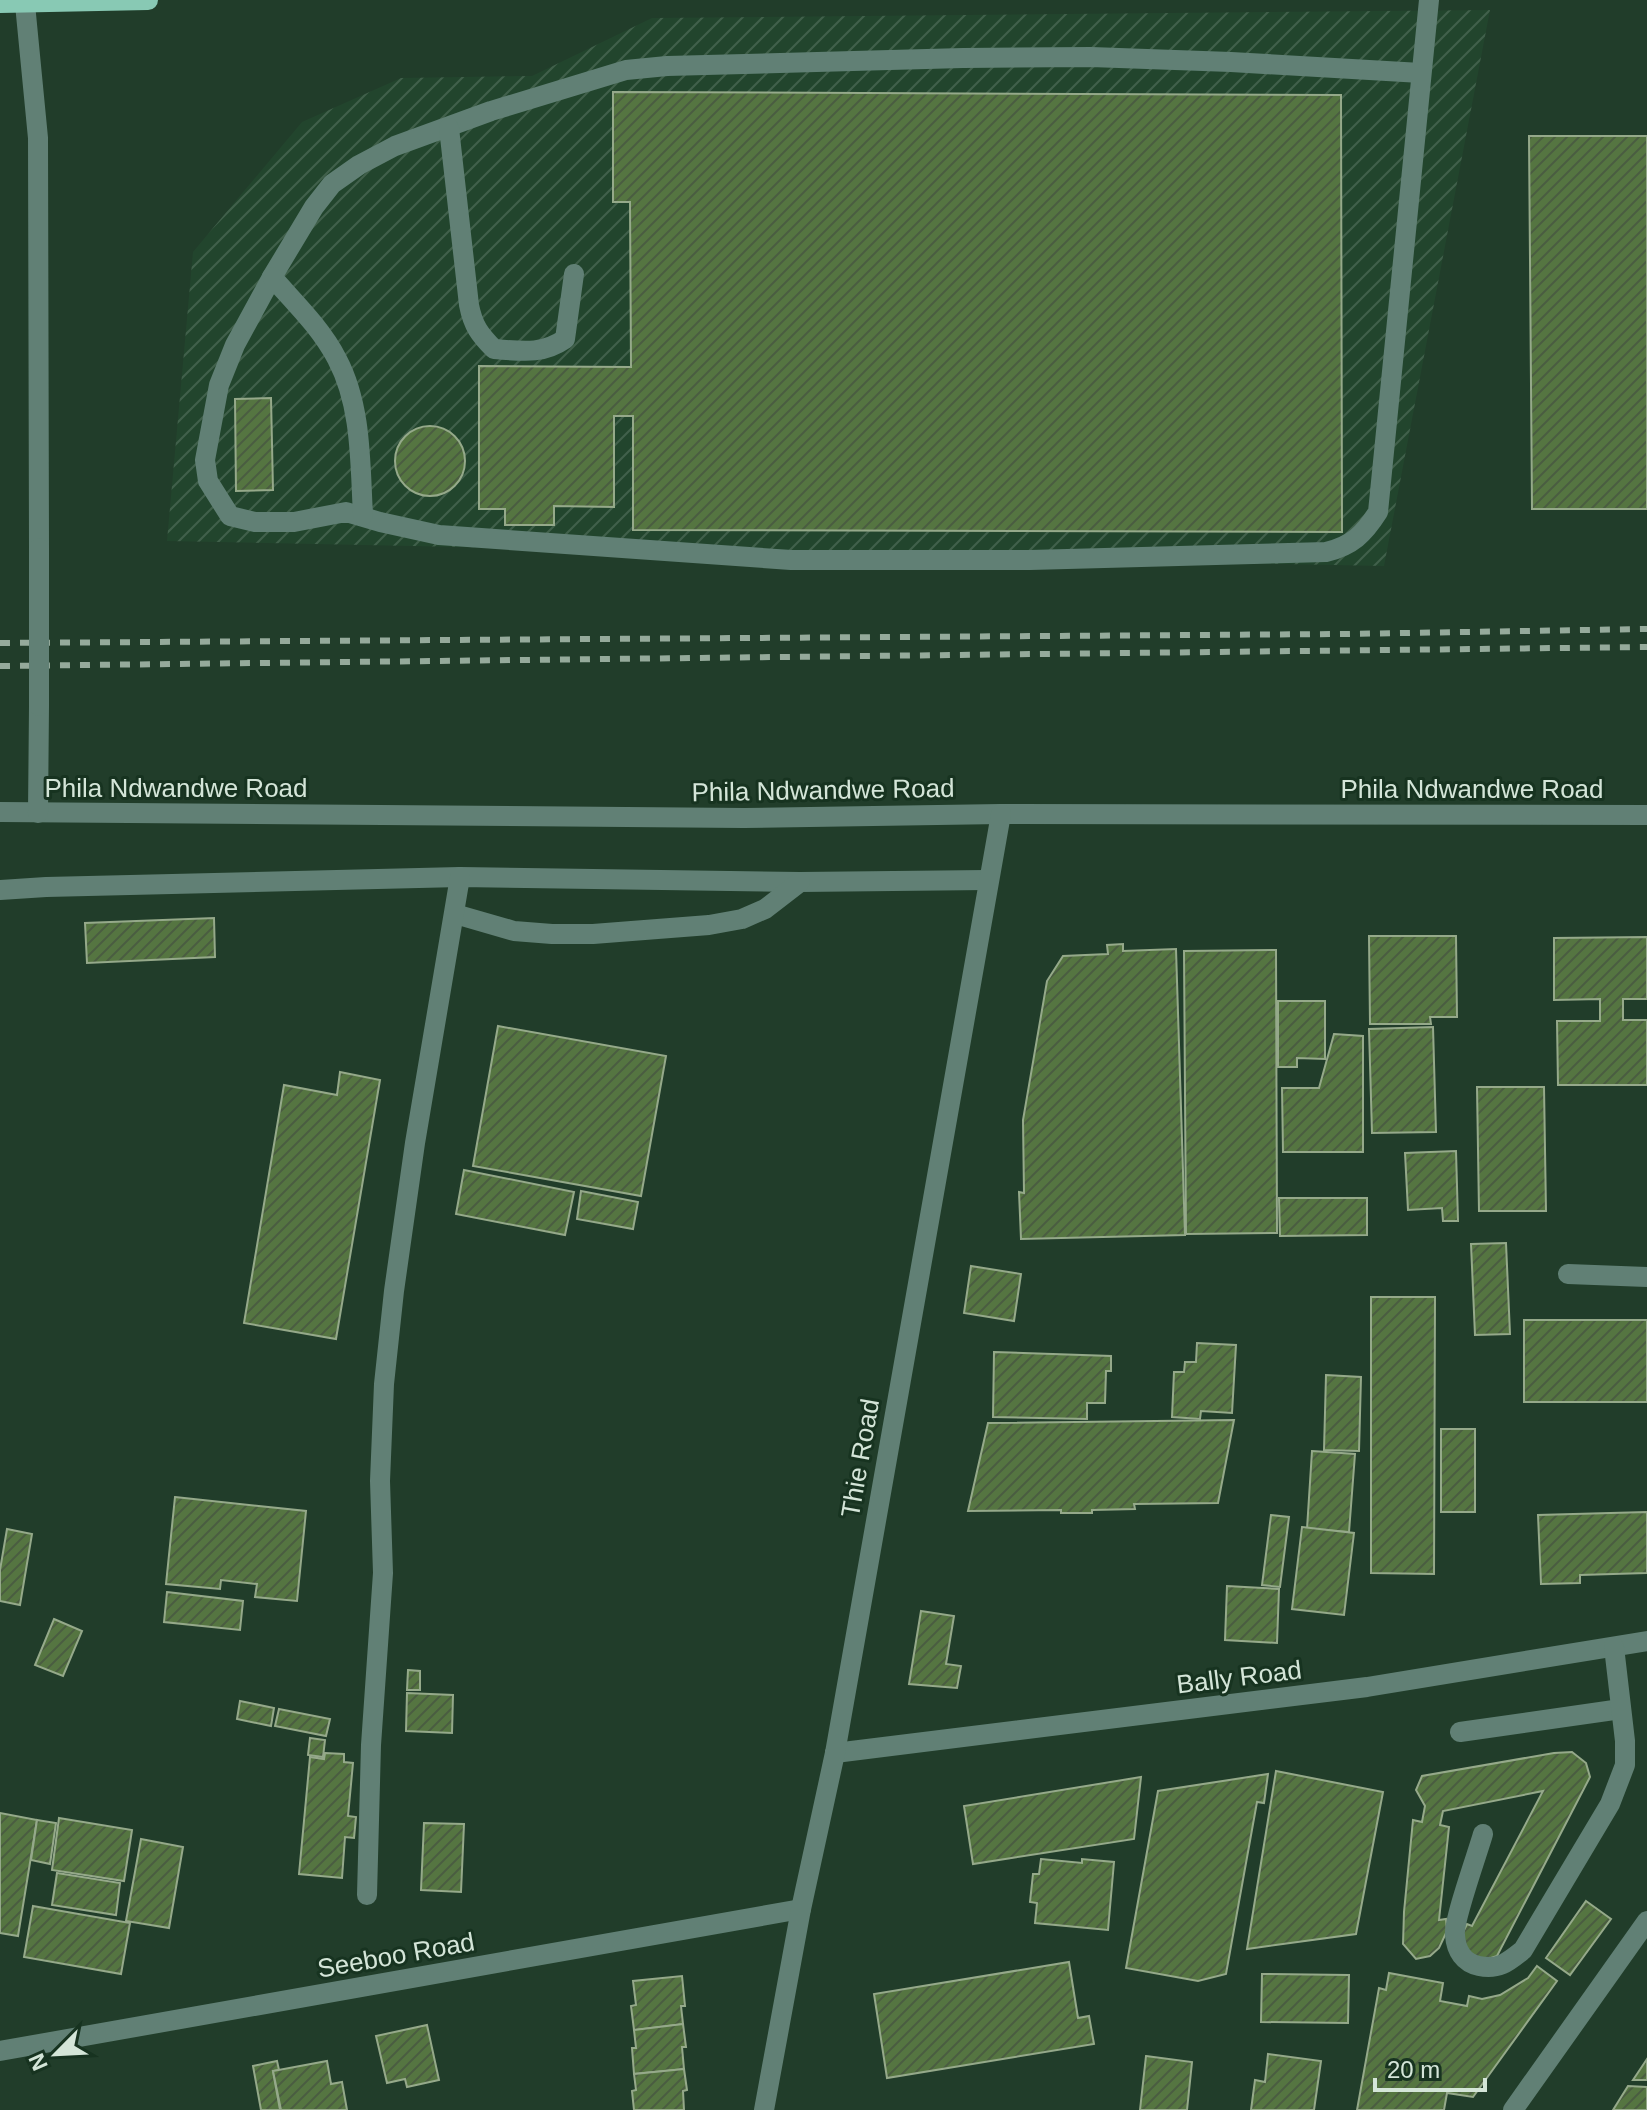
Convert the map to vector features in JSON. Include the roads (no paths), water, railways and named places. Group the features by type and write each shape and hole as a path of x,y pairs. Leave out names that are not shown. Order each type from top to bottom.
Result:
{"main road":[{"path":"0,3 148,0"}],"street":[{"path":"1421,73 1091,57 667,66 626,70 491,111 395,146 359,165 332,184 314,207 235,345 219,385 205,460 208,481 230,516 255,522 294,522 346,512 439,535 791,560 1030,560 1326,552 1343,548 1367,530 1378,512 1429,0"},
{"path":"25,2 38,138 38,813"},
{"path":"449,128 469,305 472,324 479,334 494,349 536,353 552,348 565,339 574,274"},
{"path":"272,277 312,322 338,360 354,407 360,449 363,515"},
{"name":"Phila Ndwandwe Road","path":"0,812 744,818 1001,814 1647,815"},
{"name":"Thie Road","path":"764,2110 801,1909 835,1753 1001,814"},
{"path":"0,890 460,877 800,882 987,880"},
{"path":"367,1895 371,1745 383,1573 380,1481 384,1384 415,1143 460,877"},
{"path":"455,914 514,931 552,934 709,925 742,919 765,909 800,882"},
{"path":"1568,1274 1647,1277"},
{"name":"Bally Road","path":"835,1753 1367,1687 1647,1641"},
{"path":"1483,1834 1454,1933 1461,1956 1469,1964 1490,1968 1505,1965 1523,1950 1610,1804 1625,1765 1614,1647"},
{"path":"1460,1732 1621,1709"},
{"name":"Seeboo Road","path":"0,2051 801,1909"},
{"path":"1513,2110 1647,1921"}],"railway":[{"path":"0,643 1343,634 1647,629"},
{"path":"0,666 1647,647"}]}
